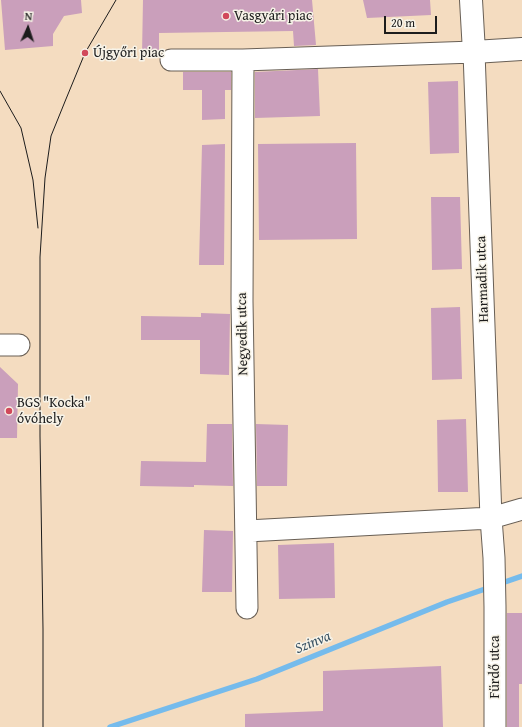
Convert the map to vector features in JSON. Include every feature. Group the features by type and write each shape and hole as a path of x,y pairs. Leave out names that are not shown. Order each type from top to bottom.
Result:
{"street":[{"name":"Harmadik utca","path":"471,0 491,518 494,558"},
{"path":"171,60 243,60 522,50"},
{"name":"Negyedik utca","path":"243,60 242,300 247,531 247,608"},
{"path":"247,531 491,518 522,509"},
{"name":"Fürdő utca","path":"494,558 495,727"}],"building":[{"path":"1,0 81,0 82,13 64,16 53,34 53,46 5,50"},
{"path":"143,0 312,0 316,45 294,46 293,31 159,33 159,54 142,54"},
{"path":"363,0 430,0 431,15 367,18"},
{"path":"318,69 320,116 255,118 255,72"},
{"path":"183,72 231,72 231,90 225,90 225,119 202,120 202,90 183,90"},
{"path":"458,81 459,153 430,154 428,82"},
{"path":"356,143 357,239 259,240 258,144"},
{"path":"225,144 224,265 199,265 202,145"},
{"path":"431,197 460,197 462,269 432,270"},
{"path":"460,307 462,379 432,380 431,308"},
{"path":"201,313 230,314 229,375 200,374 200,340 141,340 141,316 201,317"},
{"name":"BGS \"Kocka\" óvóhely","path":"0,367 18,384 17,438 0,438"},
{"path":"466,419 468,492 438,492 437,420"},
{"path":"207,424 232,424 233,486 140,486 141,461 206,462"},
{"path":"256,424 288,425 287,486 257,486"},
{"path":"204,530 233,531 232,592 202,592"},
{"path":"334,543 335,598 279,599 278,545"},
{"path":"507,613 522,613 522,684 519,684 519,727 507,727"},
{"path":"441,666 443,727 245,727 245,714 323,711 323,671"}],"waterway":[{"name":"Szinva","path":"499,584 522,576"},
{"name":"Szinva","path":"110,727 257,679 447,602 491,587"}],"tram line":[{"path":"43,727 40,257 45,178 51,136 85,53 116,0"},
{"path":"0,91 21,128 33,180 38,228"}],"place":[{"name":"Vasgyári piac","path":"226,16"},
{"name":"Újgyőri piac","path":"85,53"},
{"name":"BGS \"Kocka\" óvóhely","path":"9,411"}]}
